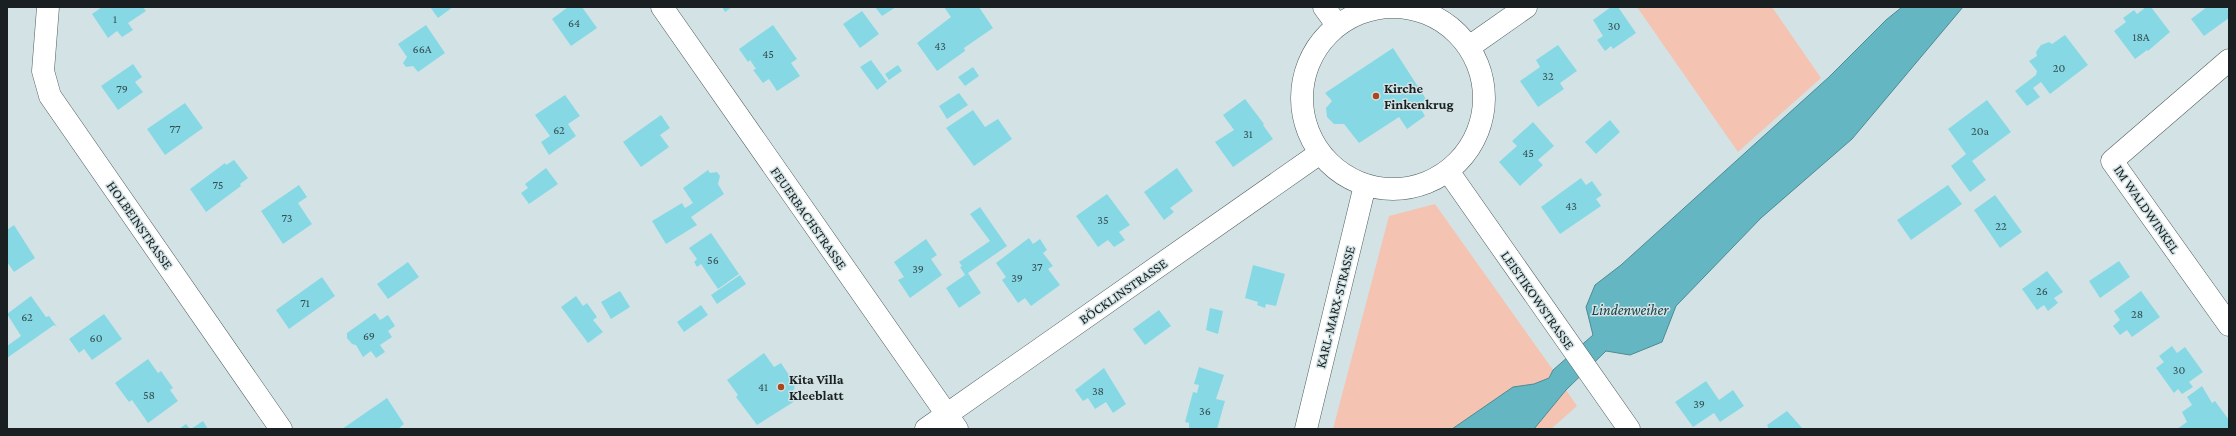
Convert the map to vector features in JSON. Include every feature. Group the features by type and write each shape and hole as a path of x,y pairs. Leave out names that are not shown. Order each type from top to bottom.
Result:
{"street":[{"name":"HOLBEINSTRASSE","path":"48,7 43,71 50,96 281,429"},
{"name":"FEUERBACHSTRASSE","path":"662,7 951,422"},
{"path":"1324,7 1337,25"},
{"path":"1469,47 1526,7"},
{"path":"1374,8 1416,8 1446,23 1469,47 1483,78 1483,113 1472,145 1448,171 1423,185 1394,190 1365,185 1340,173 1320,153 1304,121 1302,86 1313,52 1337,25 1374,8"},
{"name":"IM WALDWINKEL","path":"2229,60 2112,160 2229,325"},
{"name":"BÖCKLINSTRASSE","path":"926,429 951,422 1320,153"},
{"name":"LEISTIKOWSTRASSE","path":"1448,171 1629,429"},
{"name":"KARL-MARX-STRASSE","path":"1306,429 1365,185"}],"shaded area":[{"path":"1637,7 1772,7 1821,78 1738,152"},
{"path":"1435,204 1553,370 1549,378 1534,384 1513,387 1452,429 1333,429 1389,216"},
{"path":"1566,390 1577,406 1551,429 1534,429"}],"water":[{"name":"Lindenweiher","path":"1902,7 1963,7 1852,139 1761,218 1676,306 1662,342 1630,355 1606,351 1566,390 1534,429 1452,429 1513,387 1534,384 1549,378 1553,370 1593,335 1586,307 1595,285 1621,265 1829,77 1886,20"}],"building":[{"path":"102,7 143,7 146,11 128,23 133,30 122,37 117,31 108,38 92,14"},
{"path":"430,7 453,7 438,18"},
{"path":"568,7 582,7 597,28 571,46 552,19"},
{"path":"722,7 732,7 725,12"},
{"path":"875,7 896,7 882,16"},
{"path":"944,7 979,7 993,28 964,48 965,51 937,71 917,43 951,17"},
{"path":"1611,7 1618,7 1636,33 1613,49 1611,46 1605,51 1597,40 1603,36 1593,20"},
{"path":"2146,7 2151,7 2170,32 2148,51 2147,50 2135,59 2114,31 2126,22 2123,18 2134,10 2137,14"},
{"path":"2207,7 2226,7 2229,11 2229,18 2204,36 2191,19"},
{"path":"862,11 879,34 860,48 843,24"},
{"path":"426,25 445,53 418,72 413,66 406,67 403,63 407,57 398,44"},
{"path":"773,25 797,59 791,63 800,76 777,91 769,79 763,83 753,70 756,69 750,60 748,62 739,49"},
{"path":"2065,35 2088,65 2050,94 2041,82 2033,88 2040,97 2027,106 2015,91 2036,75 2037,71 2029,61 2037,56 2036,52 2041,45 2049,42 2052,44"},
{"path":"1558,45 1577,71 1560,83 1564,89 1538,107 1520,81 1540,67 1536,60"},
{"name":"Kirche Finkenkrug","path":"1393,48 1426,99 1419,106 1425,116 1407,129 1399,117 1359,143 1344,124 1334,124 1327,117 1326,108 1332,101 1325,93"},
{"path":"871,60 887,82 877,90 860,67"},
{"path":"133,64 142,77 135,82 143,92 118,110 101,86"},
{"path":"898,65 902,71 889,80 885,74"},
{"path":"973,67 979,76 965,86 958,77"},
{"path":"959,93 968,105 947,119 939,106"},
{"path":"565,95 580,116 568,124 576,136 549,155 541,142 550,136 535,115"},
{"path":"1245,99 1264,124 1263,125 1273,139 1233,167 1215,142 1234,130 1223,115"},
{"path":"1987,100 2011,132 1972,161 1986,180 1970,192 1951,166 1966,154 1948,129"},
{"path":"185,103 203,128 165,155 147,129"},
{"path":"973,110 985,127 998,119 1012,139 974,166 946,128"},
{"path":"661,115 670,128 660,135 669,147 641,167 623,142"},
{"path":"1610,120 1620,132 1596,154 1585,142"},
{"path":"1533,122 1554,146 1538,160 1543,165 1520,186 1499,162 1517,146 1512,141"},
{"path":"234,160 248,178 240,184 241,186 206,212 190,189 225,163 226,165"},
{"path":"546,168 558,184 529,204 521,193 528,188 525,184"},
{"path":"1177,168 1193,191 1170,208 1174,212 1164,220 1144,192"},
{"path":"708,170 710,173 717,172 720,176 718,184 724,194 691,217 697,225 666,244 652,221 682,203 685,208 693,203 683,188"},
{"path":"1581,178 1586,185 1592,181 1602,195 1596,199 1601,206 1560,234 1541,207"},
{"path":"299,185 307,197 298,203 312,224 283,244 261,211"},
{"path":"1948,185 1962,204 1911,240 1897,220"},
{"path":"1107,194 1130,225 1119,232 1125,240 1114,247 1108,240 1098,247 1076,216"},
{"path":"1995,195 2022,232 2000,248 1974,210"},
{"path":"980,207 1007,246 968,273 981,293 959,308 946,288 965,275 959,262 990,241 970,214"},
{"path":"14,225 35,258 14,272 7,262 7,230"},
{"path":"711,233 739,274 718,289 701,264 697,267 694,262 697,259 689,248"},
{"path":"1029,238 1033,244 1040,239 1047,250 1043,253 1053,266 1048,269 1060,285 1031,306 1025,298 1018,303 1002,280 1006,277 996,263"},
{"path":"926,239 937,255 931,259 942,275 910,298 898,280 904,277 894,262"},
{"path":"2119,261 2130,277 2100,298 2089,281"},
{"path":"408,262 419,277 388,299 377,284"},
{"path":"1253,265 1285,274 1276,306 1266,304 1265,308 1257,305 1258,302 1245,298"},
{"path":"2047,271 2063,292 2054,298 2058,303 2048,311 2044,305 2037,310 2022,289"},
{"path":"740,275 746,284 717,304 711,295"},
{"path":"322,277 335,296 289,329 276,310"},
{"path":"620,291 630,307 611,319 601,302"},
{"path":"2141,291 2160,317 2132,337 2127,330 2120,335 2113,326 2120,320 2114,311"},
{"path":"31,296 46,317 49,316 57,327 54,325 7,358 7,346 21,336 7,314"},
{"path":"576,296 583,306 587,303 597,317 593,320 603,332 588,343 561,307"},
{"path":"701,305 708,315 684,332 677,322"},
{"path":"1210,308 1223,311 1218,334 1206,330"},
{"path":"1159,310 1171,326 1145,345 1133,329"},
{"path":"375,313 380,320 388,315 395,326 388,331 392,337 380,345 385,352 376,358 371,351 363,357 356,345 352,344 347,338 347,333"},
{"path":"104,314 122,339 92,360 84,349 79,353 69,339"},
{"path":"2172,346 2177,353 2185,347 2203,372 2189,382 2193,387 2182,394 2178,389 2174,393 2156,368 2164,362 2159,356"},
{"path":"764,353 774,367 781,363 795,384 794,390 789,393 795,401 757,425 736,397 738,395 727,380"},
{"path":"148,359 158,373 161,371 173,388 170,390 178,401 148,423 132,400 129,402 115,383"},
{"path":"1199,367 1224,375 1216,399 1225,401 1217,429 1189,429 1189,423 1185,422 1193,392 1197,393 1199,385 1194,384"},
{"path":"1104,368 1126,404 1113,413 1106,402 1095,409 1088,398 1083,401 1075,390"},
{"path":"1706,381 1719,400 1733,390 1744,406 1720,422 1714,413 1693,427 1675,402"},
{"path":"2202,386 2212,403 2215,401 2229,420 2229,429 2177,429 2187,422 2182,412 2192,405 2187,397"},
{"path":"387,398 404,424 398,429 342,429"},
{"path":"1787,411 1803,429 1769,429 1767,425"},
{"path":"203,421 208,429 191,429"},
{"path":"186,424 190,429 179,429"}],"place":[{"name":"Kirche Finkenkrug","path":"1376,96"},
{"name":"Kita Villa Kleeblatt","path":"781,387"}]}
